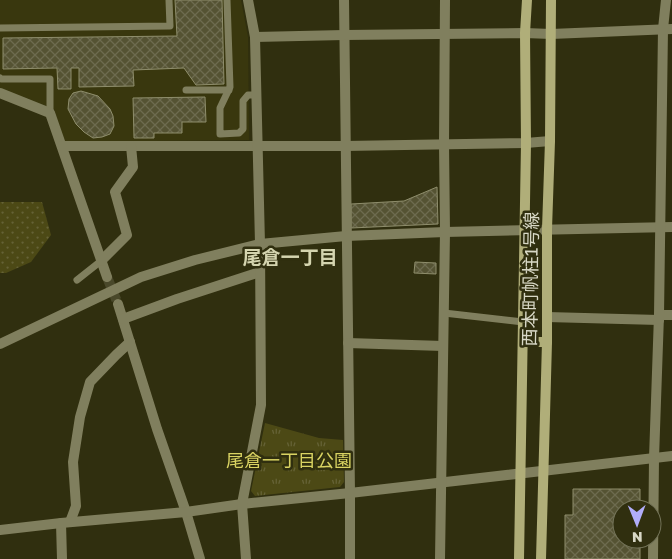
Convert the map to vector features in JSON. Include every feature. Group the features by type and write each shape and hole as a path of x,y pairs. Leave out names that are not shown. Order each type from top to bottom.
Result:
{"street":[{"path":"344,0 350,559"},
{"path":"440,559 445,232 445,0"},
{"name":"西本町帆柱1号線","path":"519,559 526,143 525,34 527,0"},
{"name":"西本町帆柱1号線","path":"541,559 547,342 551,0"},
{"path":"652,559 661,227 667,142 668,29 666,0"},
{"path":"246,559 242,504 261,405 258,146 255,37 250,1"},
{"path":"255,37 551,34 668,29"},
{"path":"0,93 50,113 106,277"},
{"path":"62,146 345,146 550,141"},
{"path":"101,261 127,235 115,192 133,167 132,146"},
{"path":"0,344 141,277 196,260 260,244 346,236 672,227"},
{"path":"123,319 260,272"},
{"path":"118,304 200,559"},
{"path":"547,316 659,317 672,315"},
{"path":"62,559 65,523 76,506 72,462 80,417 90,382 130,342"},
{"path":"523,342 547,342"},
{"path":"348,343 443,346"},
{"path":"0,530 186,512 242,504 521,475 672,456"}],"lane":[{"path":"0,28 170,26 169,0"},
{"path":"227,0 230,87 220,108 220,134 239,133 244,129 243,101 248,95 256,95"},
{"path":"0,78 50,80 50,113"},
{"path":"186,90 229,90"},
{"path":"77,280 101,261"},
{"path":"444,312 523,322"}],"shaded area":[{"path":"0,0 241,0 248,37 249,140 65,142 54,109 0,88"}],"green space":[{"path":"0,202 42,202 51,235 31,262 6,273 0,273"},
{"name":"尾倉一丁目公園","path":"265,423 319,438 343,440 344,482 340,487 255,496 251,491"}],"building":[{"path":"175,0 222,0 224,84 196,85 184,68 133,70 134,86 79,87 79,68 71,68 71,89 58,89 57,68 3,69 3,38 177,36"},
{"path":"81,91 98,96 110,109 114,126 110,134 93,138 76,124 68,109 69,99 73,93"},
{"path":"205,97 206,122 182,122 182,133 154,133 154,138 134,138 133,98"},
{"path":"437,187 438,224 351,228 351,204 404,201"},
{"path":"415,262 436,263 436,274 414,273"},
{"path":"573,489 640,489 640,499 612,499 612,549 640,549 640,559 565,559 565,515 573,515"}],"tunnel":[{"path":"107,277 118,304"}],"district":[{"name":"尾倉一丁目","path":"290,257"}]}
